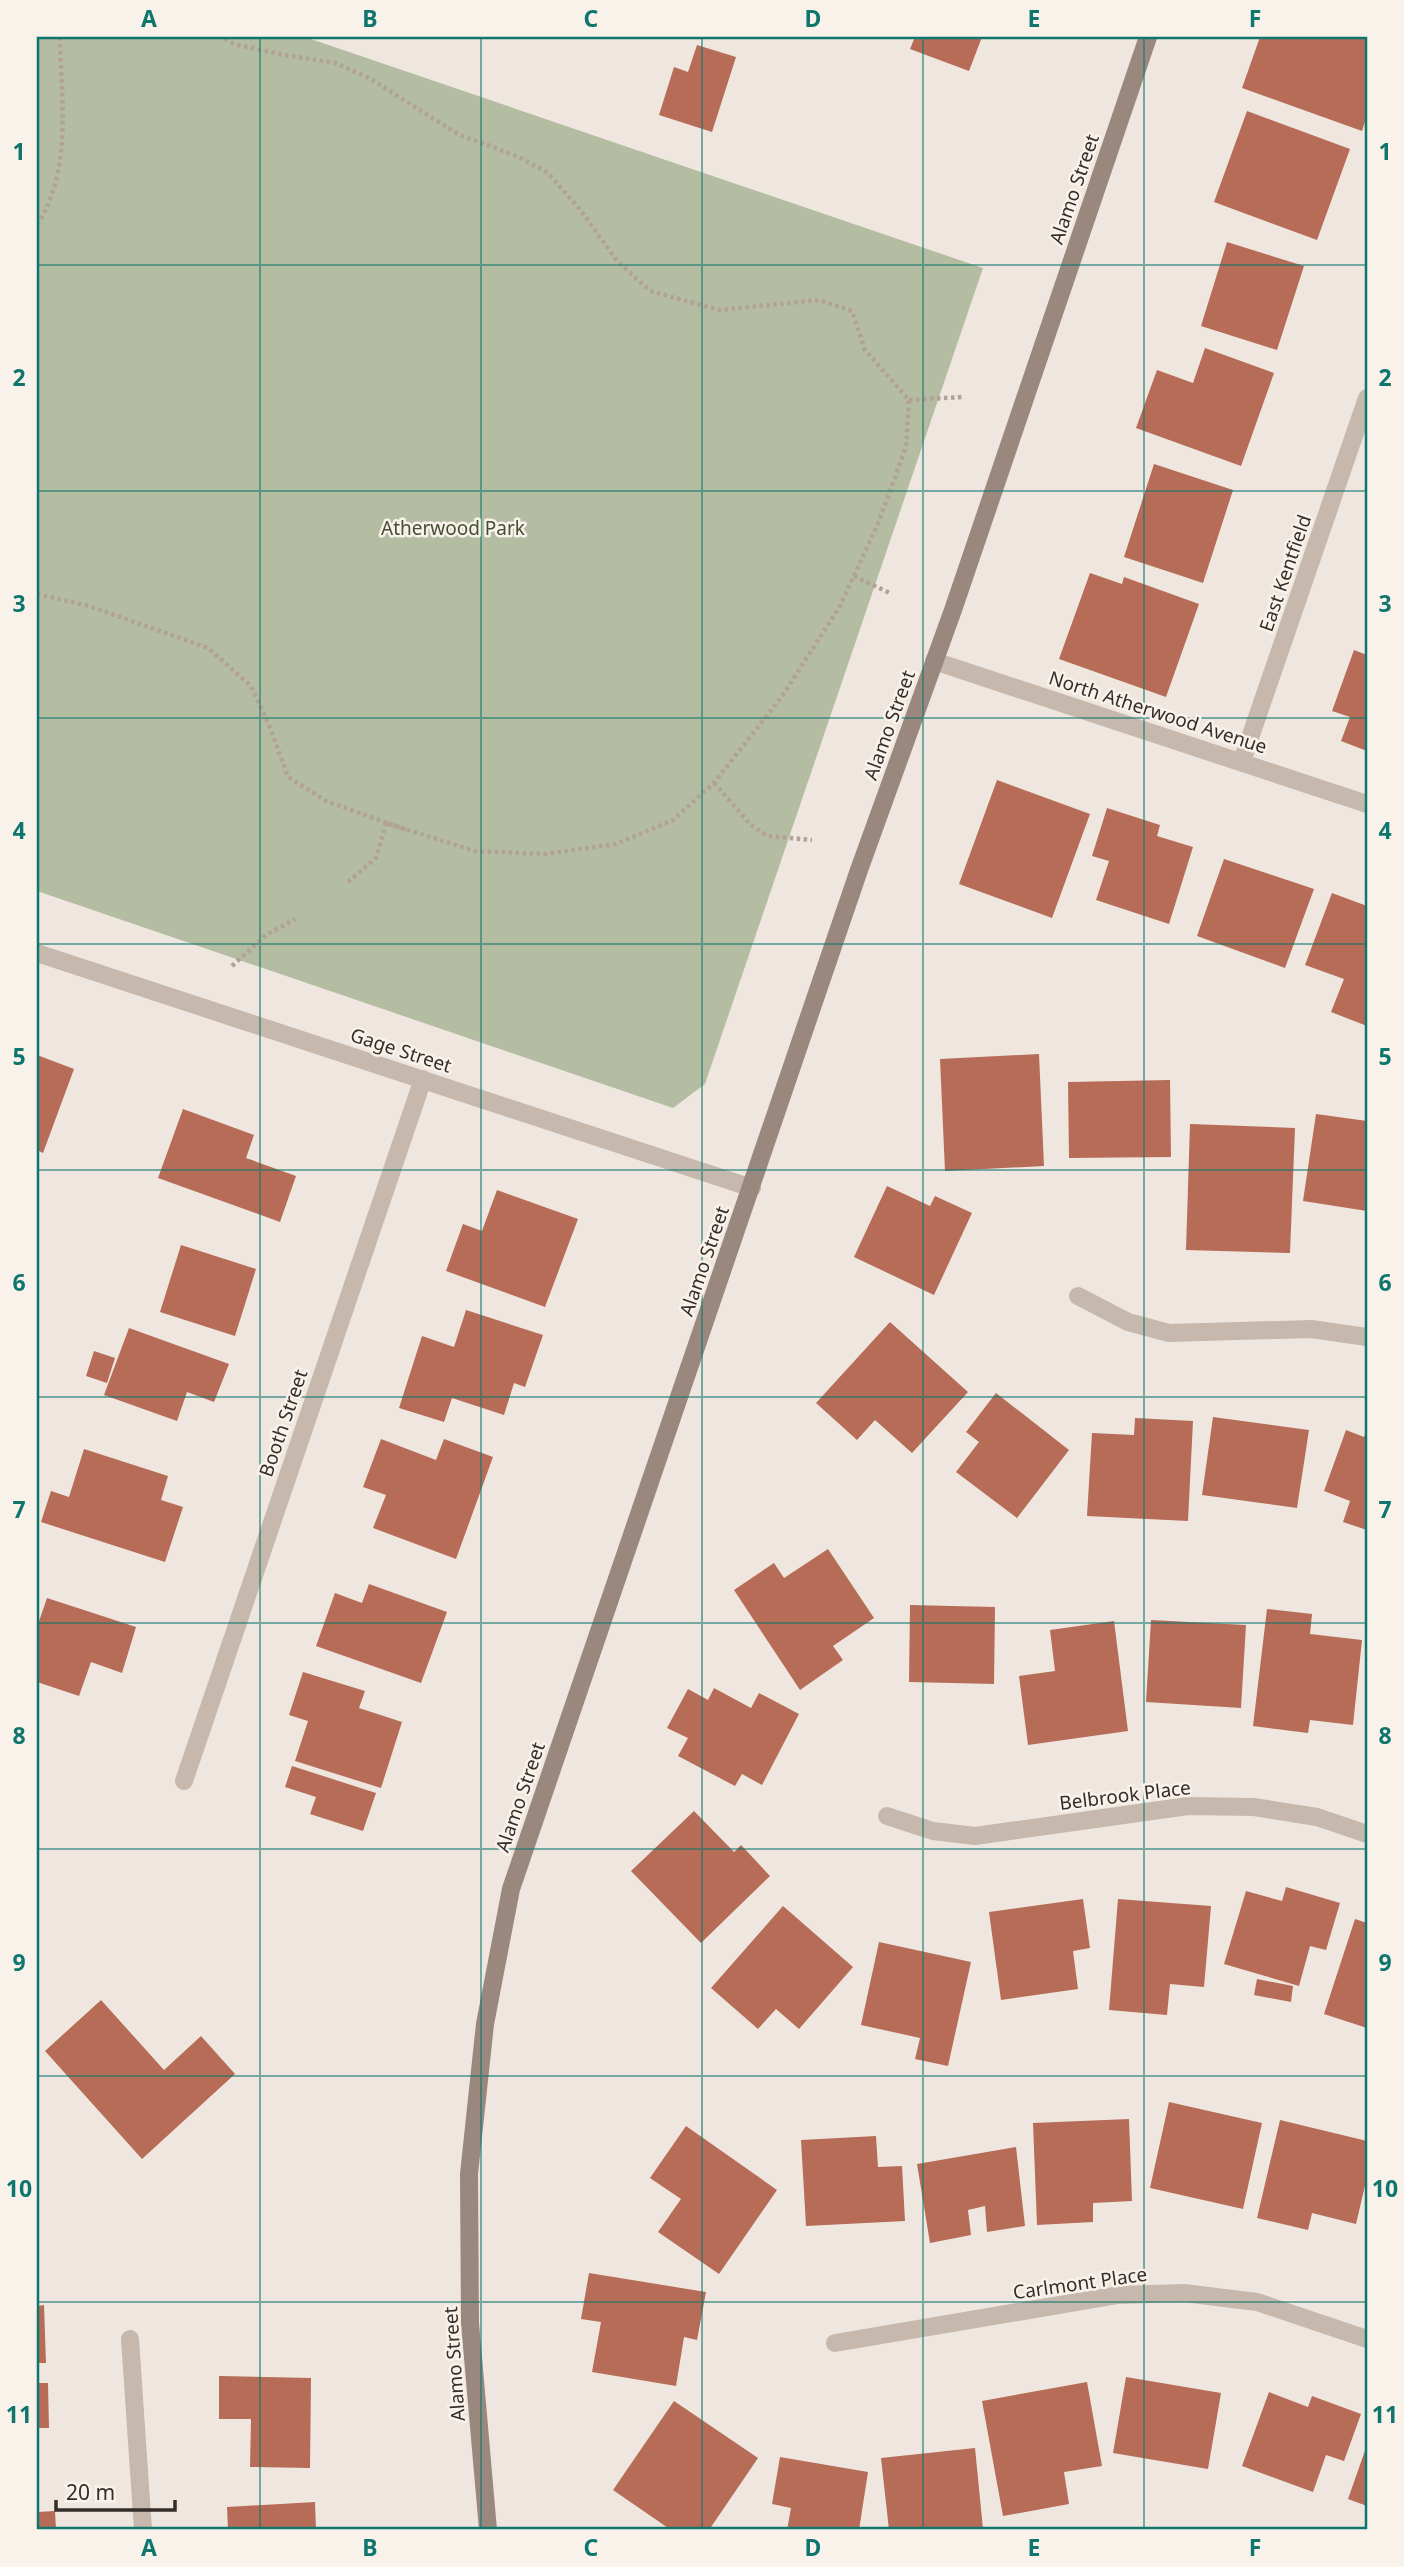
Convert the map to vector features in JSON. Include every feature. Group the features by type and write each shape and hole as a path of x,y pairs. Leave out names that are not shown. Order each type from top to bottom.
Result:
{"main road":[{"name":"Alamo Street","path":"488,2530 470,2323 470,2174 485,2024 511,1889 859,870 934,661 1148,37"}],"street":[{"name":"East Kentfield","path":"1242,761 1367,398"},
{"name":"North Atherwood Avenue","path":"934,661 1367,804"},
{"name":"Gage Street","path":"37,953 752,1188"},
{"name":"Booth Street","path":"184,1782 423,1079"},
{"path":"1078,1296 1128,1322 1169,1333 1311,1329 1367,1337"},
{"name":"Belbrook Place","path":"887,1815 933,1832 975,1836 1188,1806 1254,1807 1317,1817 1367,1834"},
{"name":"Carlmont Place","path":"835,2343 1118,2295 1184,2293 1257,2302 1367,2339"},
{"path":"130,2339 143,2530"}],"path":[{"path":"37,225 57,183 63,125 60,37"},
{"path":"37,594 89,606 208,648 251,686 288,777 326,801 475,851 546,854 616,844 673,820 714,783 783,695 840,606 879,521 906,447 909,400 865,350 852,311 819,300 719,310 650,291 617,261 582,212 548,173 519,157 458,134 369,78 335,63 234,44 222,37"},
{"path":"909,400 962,397"},
{"path":"854,576 892,594"},
{"path":"714,783 751,825 768,836 812,840"},
{"path":"348,882 376,858 389,824"},
{"path":"232,966 266,935 295,919"}],"green space":[{"name":"Atherwood Park","path":"37,37 305,37 983,268 705,1084 673,1108 37,891"}],"building":[{"path":"915,37 982,37 969,71 910,49"},
{"path":"1260,37 1367,37 1367,116 1362,131 1242,88"},
{"path":"697,45 736,57 712,132 659,115 674,67 688,72"},
{"path":"1247,111 1350,149 1317,240 1214,202"},
{"path":"1227,242 1304,266 1277,350 1201,326"},
{"path":"1205,348 1274,373 1241,466 1136,428 1157,370 1193,383"},
{"path":"1154,464 1233,490 1203,583 1124,557"},
{"path":"1090,573 1122,584 1124,577 1199,604 1166,697 1059,659"},
{"path":"1354,650 1367,655 1367,751 1341,741 1350,717 1332,711"},
{"path":"997,780 1090,814 1052,918 959,884"},
{"path":"1107,808 1160,825 1157,836 1193,847 1169,924 1096,900 1109,861 1092,856"},
{"path":"1224,859 1314,889 1285,968 1197,936"},
{"path":"1332,893 1367,906 1367,1026 1331,1012 1344,979 1305,965"},
{"path":"1039,1054 1044,1166 945,1171 940,1059"},
{"path":"37,1055 74,1069 43,1153 37,1150"},
{"path":"1170,1080 1171,1157 1069,1158 1068,1082"},
{"path":"183,1109 254,1135 246,1158 296,1176 280,1222 158,1178"},
{"path":"1316,1114 1367,1121 1367,1211 1303,1201"},
{"path":"1190,1124 1295,1128 1290,1253 1186,1250"},
{"path":"887,1186 930,1206 935,1196 972,1213 934,1295 854,1257"},
{"path":"497,1190 578,1219 545,1307 446,1271 463,1224 482,1231"},
{"path":"181,1245 256,1269 235,1336 160,1312"},
{"path":"466,1310 543,1335 525,1387 514,1383 504,1415 452,1398 444,1422 399,1408 422,1336 454,1347"},
{"path":"890,1322 968,1392 912,1453 875,1420 857,1440 816,1403"},
{"path":"129,1328 229,1364 214,1402 187,1392 177,1421 104,1395"},
{"path":"94,1351 115,1358 107,1383 86,1376"},
{"path":"996,1393 1069,1450 1017,1518 956,1472 979,1442 966,1432"},
{"path":"1213,1417 1309,1430 1297,1508 1202,1495"},
{"path":"1135,1418 1193,1421 1188,1521 1087,1516 1092,1433 1134,1435"},
{"path":"1367,1428 1367,1530 1343,1522 1350,1501 1324,1491 1346,1430 1364,1437"},
{"path":"381,1439 436,1460 444,1439 493,1457 456,1559 373,1528 386,1495 363,1487"},
{"path":"84,1449 168,1476 161,1500 183,1507 165,1562 41,1522 51,1491 69,1497"},
{"path":"828,1549 874,1618 833,1646 843,1660 800,1690 734,1590 774,1563 784,1578"},
{"path":"369,1584 447,1612 421,1683 316,1646 335,1593 362,1603"},
{"path":"47,1598 136,1627 122,1673 91,1662 79,1696 37,1682 37,1627"},
{"path":"910,1605 995,1607 994,1684 909,1682"},
{"path":"1267,1609 1312,1614 1310,1634 1362,1640 1353,1725 1310,1720 1308,1733 1253,1726"},
{"path":"1151,1620 1246,1625 1241,1708 1146,1702"},
{"path":"1114,1621 1128,1731 1028,1745 1019,1676 1055,1671 1050,1630"},
{"path":"303,1672 365,1691 359,1708 402,1722 381,1788 295,1761 308,1721 289,1715"},
{"path":"714,1688 751,1708 759,1693 799,1714 762,1785 742,1774 735,1786 678,1756 688,1738 667,1728 688,1689 708,1700"},
{"path":"292,1766 376,1793 363,1831 310,1814 316,1797 285,1787"},
{"path":"694,1811 734,1852 741,1845 770,1876 701,1943 631,1871"},
{"path":"1286,1887 1340,1903 1326,1950 1310,1946 1299,1986 1224,1964 1246,1891 1282,1901"},
{"path":"1083,1899 1090,1948 1073,1951 1078,1989 1001,2000 989,1912"},
{"path":"1118,1899 1211,1906 1204,1987 1170,1984 1167,2015 1109,2010"},
{"path":"783,1906 853,1967 799,2029 776,2009 758,2029 711,1988"},
{"path":"1355,1919 1367,1923 1367,2028 1324,2014"},
{"path":"879,1942 971,1962 948,2066 915,2059 920,2038 861,2025"},
{"path":"1257,1979 1293,1986 1291,2002 1254,1995"},
{"path":"101,2000 164,2070 201,2036 235,2074 142,2159 45,2051"},
{"path":"1169,2102 1262,2123 1243,2209 1150,2188"},
{"path":"1129,2119 1132,2201 1093,2203 1093,2222 1037,2225 1033,2123"},
{"path":"1280,2120 1367,2141 1367,2177 1356,2224 1312,2213 1308,2230 1257,2218"},
{"path":"686,2126 777,2190 719,2274 658,2232 681,2199 650,2178"},
{"path":"876,2136 878,2167 902,2166 905,2221 806,2226 801,2140"},
{"path":"1016,2147 1025,2226 987,2232 985,2206 968,2210 971,2235 930,2243 917,2164"},
{"path":"589,2273 706,2292 697,2340 684,2337 676,2386 592,2372 601,2322 581,2319"},
{"path":"44,2305 46,2363 37,2363 37,2306"},
{"path":"219,2376 311,2378 310,2468 250,2467 251,2419 219,2419"},
{"path":"1126,2377 1221,2393 1208,2469 1113,2453"},
{"path":"1087,2382 1102,2466 1064,2472 1069,2504 1003,2516 982,2401"},
{"path":"37,2383 48,2383 49,2428 37,2428"},
{"path":"1269,2392 1308,2407 1312,2396 1361,2414 1344,2461 1326,2455 1313,2492 1242,2466"},
{"path":"674,2401 758,2458 709,2530 671,2530 613,2490"},
{"path":"1367,2445 1367,2506 1348,2499"},
{"path":"975,2448 983,2529 889,2530 881,2458"},
{"path":"780,2457 868,2472 859,2530 787,2530 791,2508 772,2504"},
{"path":"315,2502 316,2530 228,2530 227,2507"},
{"path":"55,2511 56,2530 37,2530 37,2512"}]}
